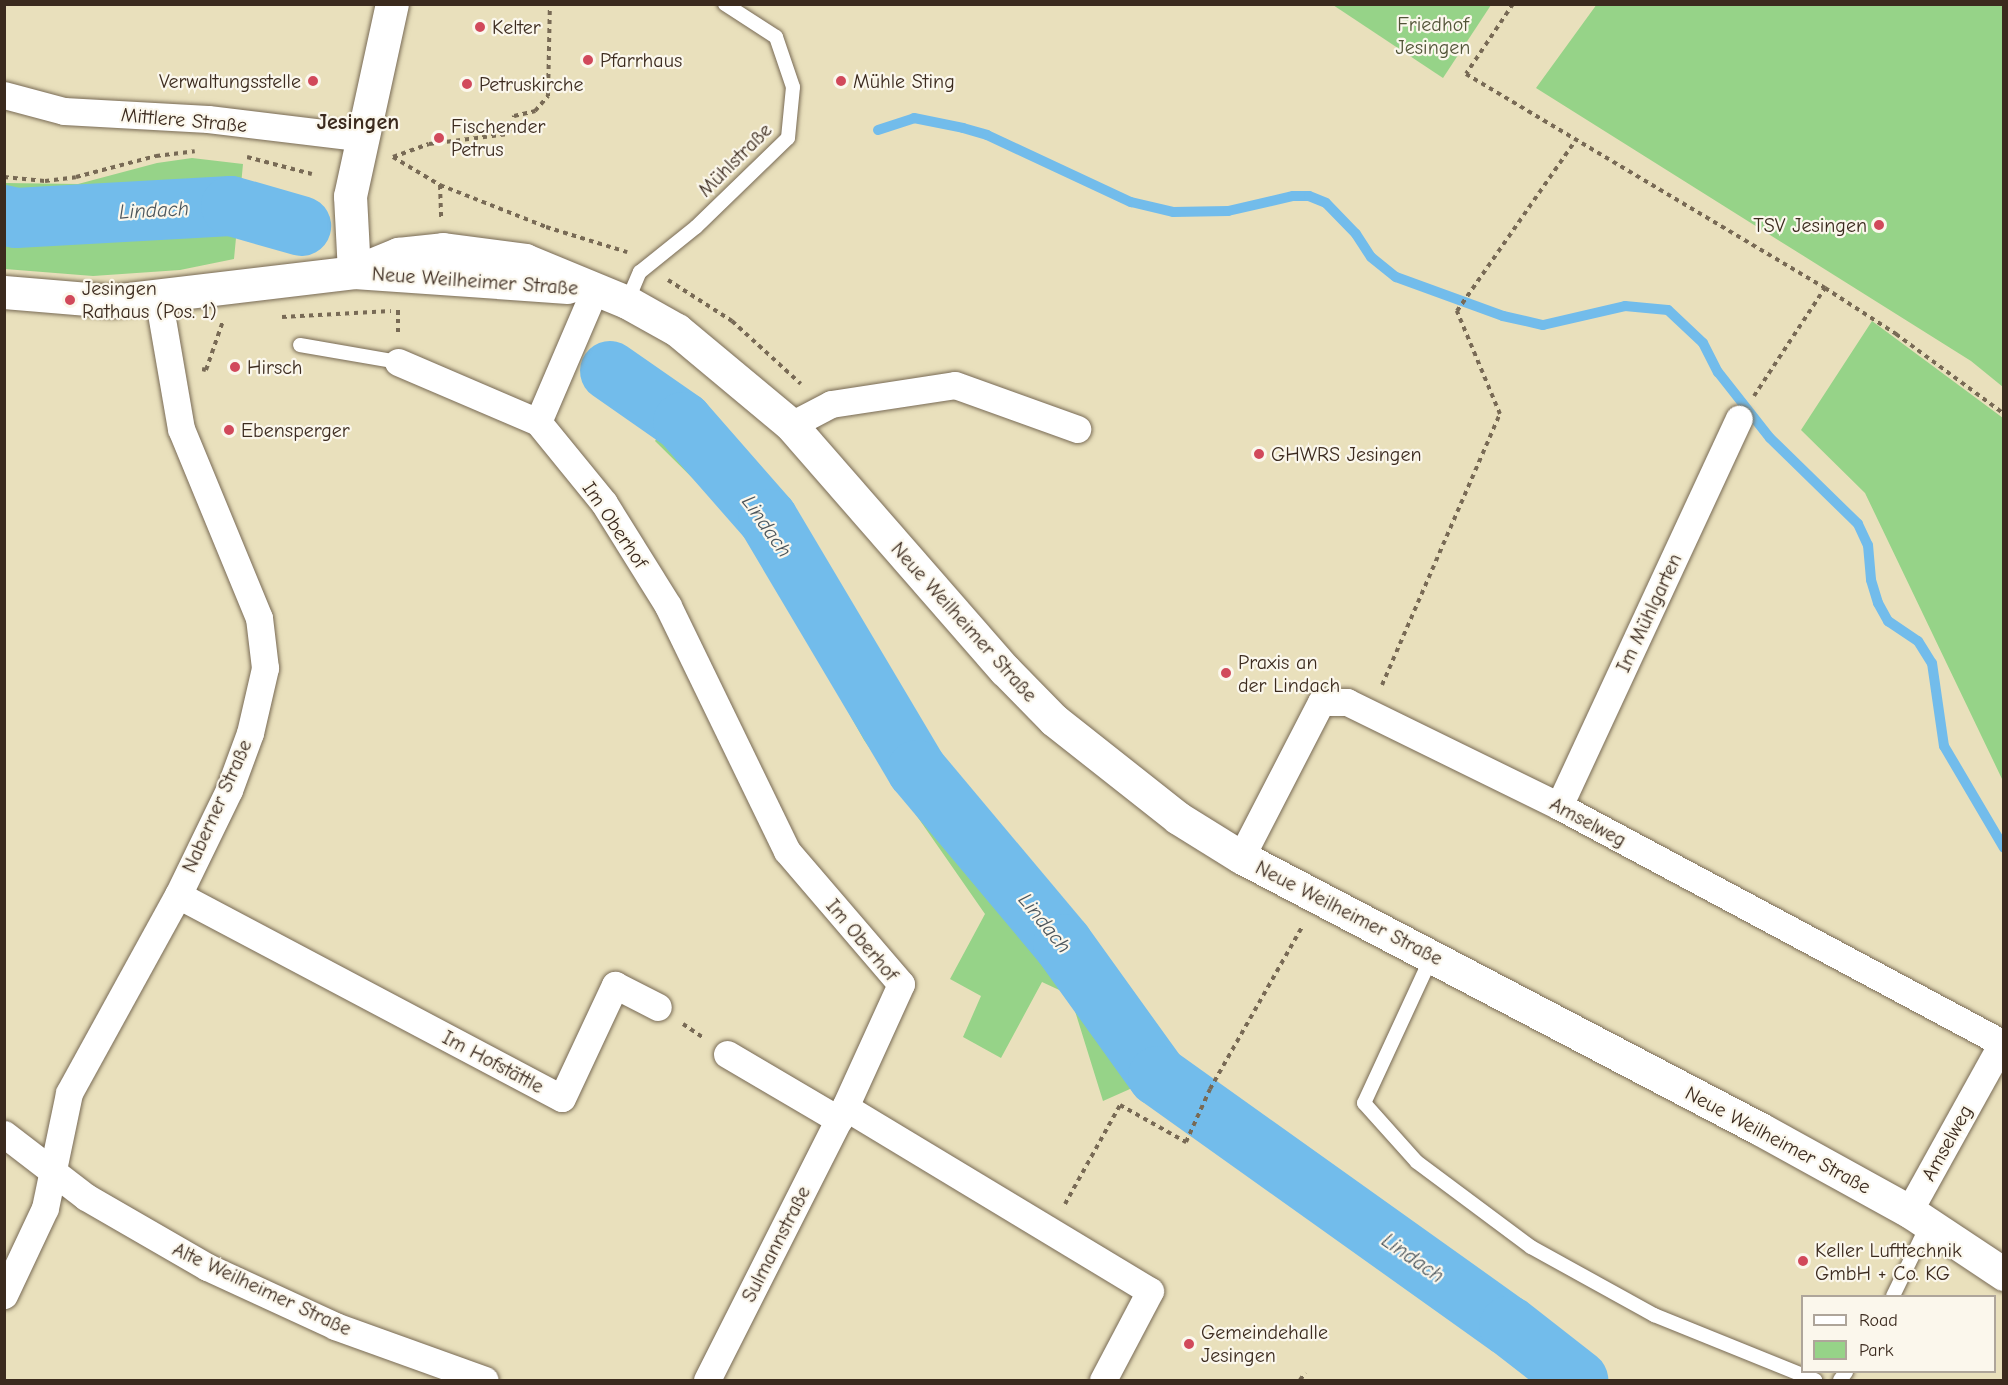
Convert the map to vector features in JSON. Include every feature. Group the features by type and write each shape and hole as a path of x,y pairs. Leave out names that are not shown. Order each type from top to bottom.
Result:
{"main road":[{"path":"354,272 350,196 392,4"},
{"name":"Neue Weilheimer Straße","path":"4,292 112,301 354,272 398,254 443,249 525,260 627,302 677,330 790,425 1005,670 1054,720 1178,818 1241,857 1432,956 1919,1218 2004,1274"}],"street":[{"name":"Mittlere Straße","path":"4,95 64,111 208,119 364,138"},
{"path":"538,422 596,289"},
{"name":"Naberner Straße","path":"4,1295 45,1208 69,1093 178,895 229,790 250,733 265,668 259,618 181,429 158,296"},
{"name":"Im Oberhof","path":"398,362 538,422 604,503 668,606 787,851 901,984 842,1114"},
{"path":"790,425 831,404 955,385 1077,429"},
{"name":"Im Mühlgarten","path":"1559,806 1738,419"},
{"name":"Amselweg","path":"1241,857 1322,702 1347,702 1559,806 2003,1044 1919,1218"},
{"name":"Im Hofstättle","path":"178,895 562,1098 615,986 658,1007"},
{"path":"728,1054 842,1114 1050,1231 1150,1292 1103,1380"},
{"name":"Sulmannstraße","path":"708,1380 842,1114"},
{"name":"Alte Weilheimer Straße","path":"4,1134 86,1197 207,1267 411,1369 485,1380"}],"lane":[{"name":"Mühlstraße","path":"627,302 640,272 696,227 788,138 793,87 776,37 725,4"},
{"path":"300,345 398,362"},
{"path":"1432,956 1364,1103 1417,1162 1531,1247 1654,1315 1815,1380"},
{"path":"1893,1295 1919,1218"}],"path":[{"path":"392,157 429,144 508,134 514,116 535,111 548,96 550,4"},
{"path":"1513,4 1466,74 1825,288 1896,334 2004,414"},
{"path":"1370,713 1500,414 1457,311 1576,140"},
{"path":"4,177 45,181 76,177 156,156 203,152"},
{"path":"238,155 312,174"},
{"path":"1764,381 1825,288"},
{"path":"270,318 409,310"},
{"path":"169,367 206,370 223,321 235,320"},
{"path":"1050,1231 1120,1105 1186,1142 1210,1089 1319,897"},
{"path":"658,1007 728,1054"},
{"path":"1300,1380 1305,1372"}],"green space":[{"name":"TSV Jesingen","path":"1597,4 2003,5 2003,387 1971,361 1536,88"},
{"name":"Friedhof Jesingen","path":"1333,5 1491,5 1443,78"},
{"path":"192,158 243,164 234,259 180,270 93,276 5,269 5,183 78,184 157,163"},
{"path":"1872,321 2003,418 2003,781 1865,493 1801,430"},
{"path":"667,421 762,525 912,775 1056,950 1148,1081 1103,1101 1070,995 1042,982 1001,1058 963,1037 981,996 950,979 985,914 864,740 748,533 655,441"}],"waterway":[{"path":"878,130 914,118 963,128 987,135 1131,202 1173,212 1228,211 1293,196 1309,196 1326,203 1356,234 1371,257 1396,277 1503,316 1543,325 1625,306 1668,310 1703,343 1718,372 1770,438 1858,524 1868,545 1871,580 1878,603 1888,621 1918,641 1932,663 1944,746 2004,848"},
{"name":"Lindach","path":"4,215 16,218 231,206 301,226"},
{"name":"Lindach","path":"610,371 683,422 768,519 917,770 1063,944 1158,1076 1509,1326 1578,1380"}],"place":[{"name":"Kelter","path":"480,27"},
{"name":"Pfarrhaus","path":"588,60"},
{"name":"Verwaltungsstelle","path":"313,81"},
{"name":"Mühle Sting","path":"841,81"},
{"name":"Petruskirche","path":"467,84"},
{"name":"Fischender Petrus","path":"439,138"},
{"name":"TSV Jesingen","path":"1879,225"},
{"name":"Jesingen Rathaus (Pos. 1)","path":"70,300"},
{"name":"Hirsch","path":"235,367"},
{"name":"Ebensperger","path":"229,430"},
{"name":"GHWRS Jesingen","path":"1259,454"},
{"name":"Praxis an der Lindach","path":"1226,673"},
{"name":"Keller Lufttechnik GmbH + Co. KG","path":"1803,1261"},
{"name":"Gemeindehalle Jesingen","path":"1189,1344"}],"district":[{"name":"Jesingen","path":"358,123"}]}
